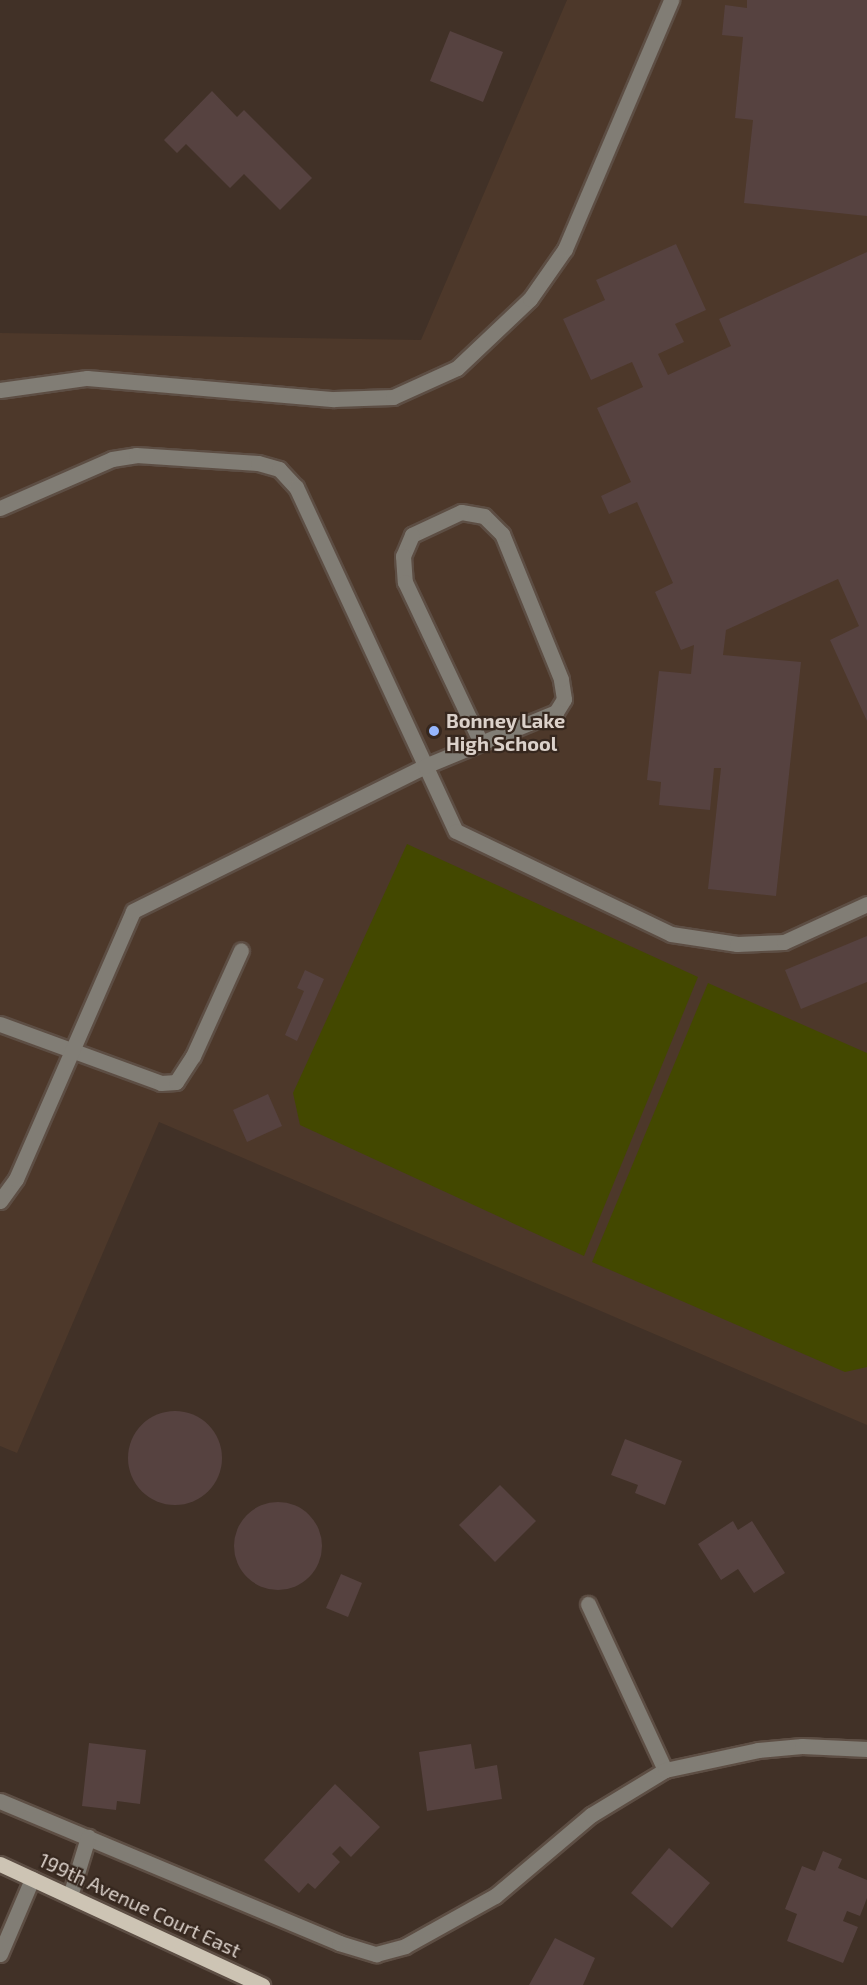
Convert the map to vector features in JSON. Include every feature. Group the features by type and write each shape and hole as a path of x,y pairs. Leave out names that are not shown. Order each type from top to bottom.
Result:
{"main road":[{"name":"199th Avenue Court East","path":"0,1864 262,1985"}],"street":[{"path":"0,390 87,378 334,399 393,397 457,368 530,299 565,249 670,0"},
{"path":"0,508 112,459 136,455 258,463 279,469 296,488 456,831 671,934 737,944 784,942 866,906"},
{"path":"0,1201 16,1179 133,910 425,766 480,741 556,712 564,699 561,679 502,534 484,516 461,512 412,535 403,556 405,582 480,741"},
{"path":"0,1024 161,1083 176,1082 193,1056 242,950"},
{"path":"588,1604 665,1770"},
{"path":"0,1801 339,1943 376,1954 405,1946 495,1896 591,1815 665,1770 758,1750 867,1749"},
{"path":"70,1896 88,1837"},
{"path":"0,1954 32,1879"}],"shaded area":[{"name":"Bonney Lake High School","path":"567,0 867,0 867,1425 159,1122 17,1453 0,1446 0,333 421,340"},
{"path":"407,844 698,977 584,1256 300,1125 293,1093"},
{"path":"708,983 867,1053 867,1367 845,1372 592,1262"}],"building":[{"path":"747,0 867,0 867,216 744,203 753,120 735,118 743,37 722,35 725,5 747,8"},
{"path":"450,31 503,52 483,102 430,81"},
{"path":"212,91 237,117 244,110 312,178 280,210 244,174 230,188 186,144 177,153 164,140"},
{"path":"676,244 706,310 675,324 684,342 658,354 668,375 731,346 719,319 867,252 867,721 830,640 859,626 838,579 726,630 723,655 801,662 776,896 708,889 721,768 714,768 710,810 659,805 661,782 647,780 659,671 691,674 694,645 681,650 655,592 673,583 637,502 609,514 601,496 631,482 597,408 643,387 632,362 591,380 563,319 605,300 596,280"},
{"path":"867,936 867,982 801,1009 785,970"},
{"path":"305,970 324,979 297,1041 285,1035 304,991 297,988"},
{"path":"268,1094 282,1126 247,1142 233,1110"},
{"path":"175,1411 193,1415 208,1425 218,1440 222,1458 218,1476 208,1491 193,1501 175,1505 157,1501 142,1491 132,1476 128,1458 132,1440 142,1425 157,1415"},
{"path":"625,1439 682,1461 665,1505 635,1493 638,1485 611,1475"},
{"path":"500,1485 536,1521 495,1562 459,1525"},
{"path":"278,1502 295,1506 309,1515 318,1529 322,1546 318,1563 309,1577 295,1586 278,1590 261,1586 247,1577 238,1563 234,1546 238,1529 247,1515 261,1506"},
{"path":"733,1521 738,1530 752,1521 785,1573 754,1593 738,1569 721,1580 698,1544"},
{"path":"341,1574 362,1583 348,1617 326,1608"},
{"path":"89,1743 146,1750 140,1804 117,1801 116,1810 82,1806"},
{"path":"471,1744 475,1769 497,1765 502,1799 427,1811 419,1752"},
{"path":"335,1784 380,1827 351,1857 340,1846 332,1854 340,1862 315,1889 308,1883 299,1893 264,1860"},
{"path":"669,1848 710,1883 672,1928 631,1893"},
{"path":"823,1851 842,1859 838,1868 867,1880 867,1898 860,1916 847,1911 843,1921 858,1927 843,1963 787,1941 797,1914 785,1909 802,1866 815,1871"},
{"path":"555,1938 595,1958 583,1985 529,1985"}],"place":[{"name":"Bonney Lake High School","path":"434,731"}]}
